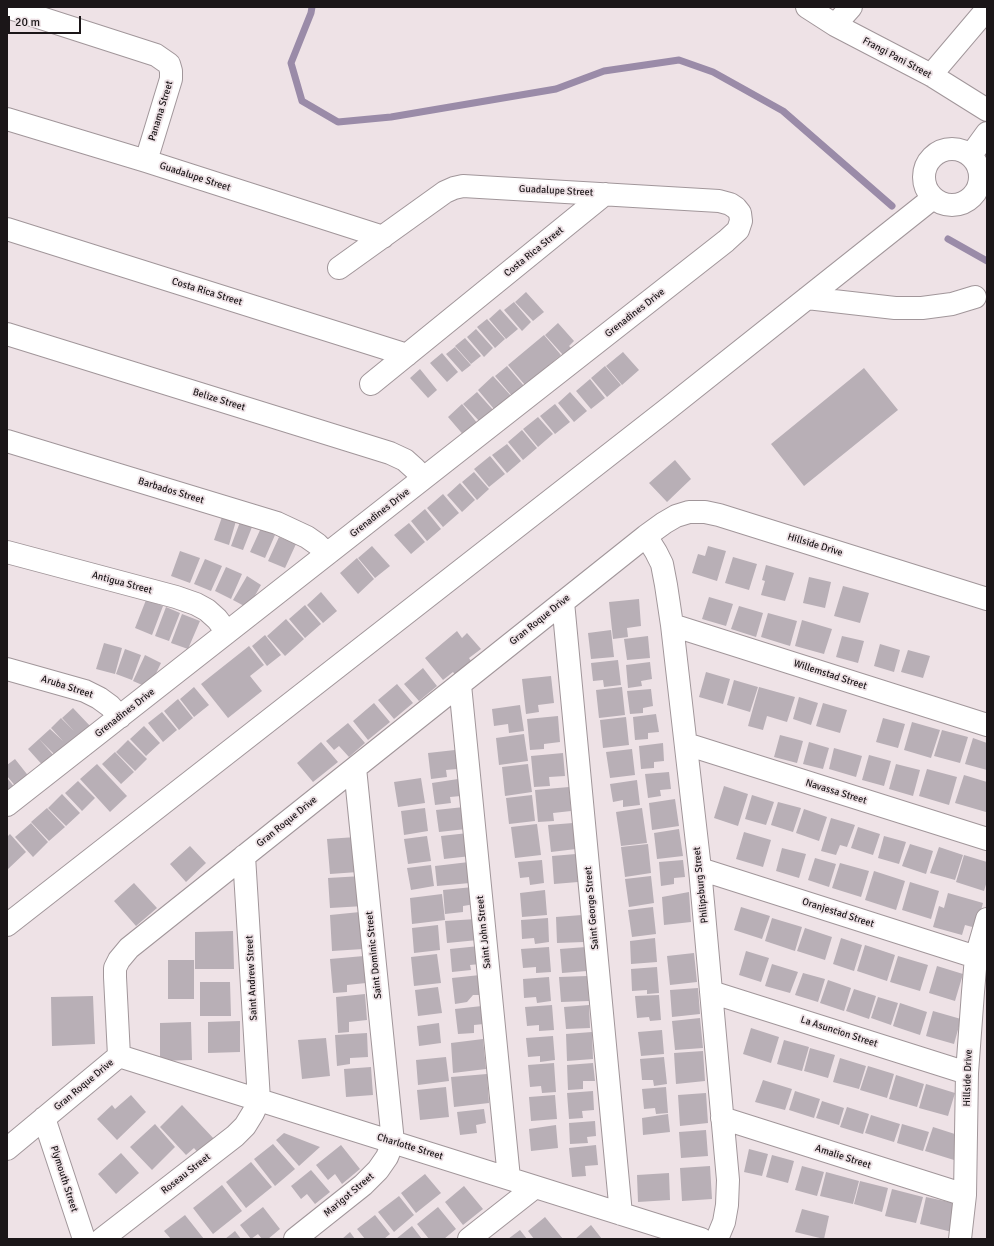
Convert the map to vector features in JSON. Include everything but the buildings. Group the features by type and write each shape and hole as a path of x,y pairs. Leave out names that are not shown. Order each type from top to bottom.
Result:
{"street":[{"name":"Panama Street","path":"7,7 29,10 156,55 169,64 171,79 146,161"},
{"name":"Frangi Pani Street","path":"807,7 836,25 931,75 987,110"},
{"path":"836,25 851,7"},
{"path":"931,75 987,9"},
{"name":"Guadalupe Street","path":"7,119 146,161 382,237"},
{"path":"971,155 987,133"},
{"path":"953,148 963,150 971,155 978,163 981,173 977,192 970,200 961,205 951,206 941,204 927,191 924,181 924,171 928,162 943,150 953,148"},
{"name":"Guadalupe Street","path":"339,268 445,192 463,186 719,201 730,204 740,213"},
{"name":"Costa Rica Street","path":"371,384 605,194"},
{"path":"7,925 665,411 933,198"},
{"name":"Grenadines Drive","path":"7,805 726,241 738,230 741,221 740,213"},
{"name":"Costa Rica Street","path":"7,229 407,355"},
{"path":"807,298 895,308 922,308 952,304 975,297"},
{"name":"Belize Street","path":"7,334 390,453 405,460 424,478"},
{"name":"Barbados Street","path":"7,441 277,523 307,537 327,554"},
{"name":"Hillside Drive","path":"646,536 676,516 689,512 705,512 719,515 987,599"},
{"name":"Gran Roque Drive","path":"7,1149 118,1056 114,977 118,960 129,948 646,536"},
{"name":"Philipsburg Street","path":"646,536 662,564 666,585 672,625 700,869 728,1180 727,1205 724,1222 717,1239"},
{"name":"Antigua Street","path":"7,552 176,597 196,604 207,610 228,632"},
{"name":"Saint George Street","path":"563,602 620,1214"},
{"name":"Willemstad Street","path":"672,625 987,725"},
{"name":"Aruba Street","path":"7,668 85,691 99,698 110,706 120,717"},
{"name":"Saint John Street","path":"460,685 509,1178"},
{"name":"Navassa Street","path":"686,744 987,839"},
{"name":"Saint Dominic Street","path":"355,768 393,1142"},
{"name":"Saint Andrew Street","path":"244,856 259,1100"},
{"name":"Oranjestad Street","path":"700,869 976,957"},
{"name":"Hillside Drive","path":"960,1239 965,1195 967,1073 976,957 987,919"},
{"name":"La Asuncion Street","path":"711,992 967,1073"},
{"name":"Charlotte Street","path":"118,1056 620,1214 650,1232 701,1239"},
{"name":"Roseau Street","path":"102,1239 235,1136 245,1126 259,1100"},
{"name":"Plymouth Street","path":"44,1118 84,1239"},
{"name":"Amalie Street","path":"722,1118 965,1195"},
{"name":"Marigot Street","path":"295,1239 363,1185 378,1170 393,1142"},
{"path":"469,1239 535,1187"}],"waterway":[{"path":"312,7 291,63 302,101 338,122 391,117 556,89 604,71 679,60 713,72 783,111 892,206"},
{"path":"948,239 987,261"}]}
